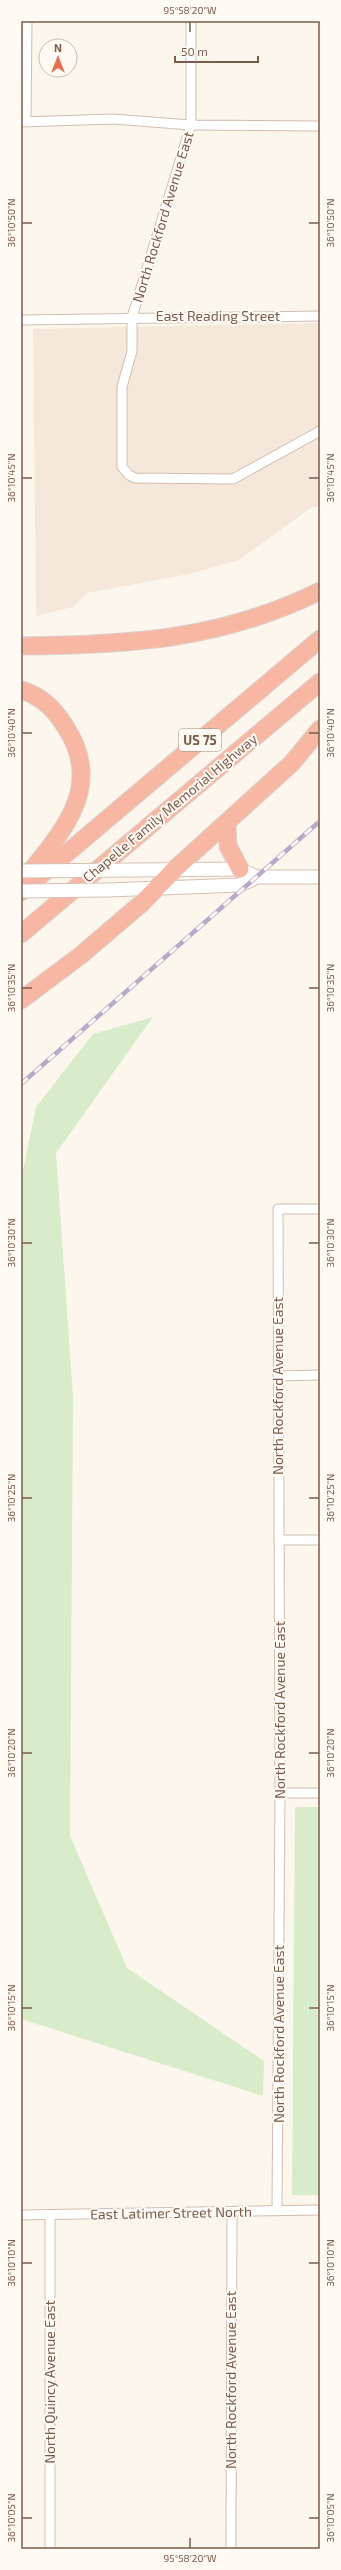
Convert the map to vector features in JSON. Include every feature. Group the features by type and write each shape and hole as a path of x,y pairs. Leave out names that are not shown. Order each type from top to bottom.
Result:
{"highway":[{"path":"21,646 125,644 173,638 257,617 320,591"},
{"name":"US 75","path":"21,891 320,639"},
{"name":"Chapelle Family Memorial Highway","path":"21,934 320,682"},
{"path":"21,690 46,704 62,720 75,745 82,777 77,803 63,831 21,884"},
{"path":"21,1000 81,955 157,890 176,869 292,763 320,729"},
{"path":"227,824 228,846 240,869"}],"main road":[{"path":"21,871 240,869 257,877 320,877"},
{"path":"21,891 157,890 240,885 257,877"}],"street":[{"path":"26,21 23,122 113,119 191,125 320,126"},
{"name":"North Rockford Avenue East","path":"191,21 191,125 132,317 132,352 122,386 121,462 129,475 135,478 233,479 320,431"},
{"name":"East Reading Street","path":"21,320 132,317 320,316"},
{"name":"North Rockford Avenue East","path":"277,2210 280,1793 278,1209 320,1209"},
{"path":"278,1376 320,1375"},
{"path":"279,1540 320,1540"},
{"path":"280,1793 320,1793"},
{"name":"East Latimer Street North","path":"21,2215 320,2210"},
{"name":"North Rockford Avenue East","path":"231,2549 232,2212"},
{"name":"North Quincy Avenue East","path":"50,2215 50,2549"}],"shaded area":[{"path":"320,323 320,507 312,507 239,560 189,574 87,593 73,607 36,616 33,329"}],"green space":[{"path":"153,1017 56,1153 73,1397 70,1836 127,1968 264,2061 263,2096 21,2019 21,1180 36,1107 93,1034"},
{"path":"295,1807 320,1807 320,2195 292,2195"}],"railway":[{"path":"21,1084 320,821"}]}
